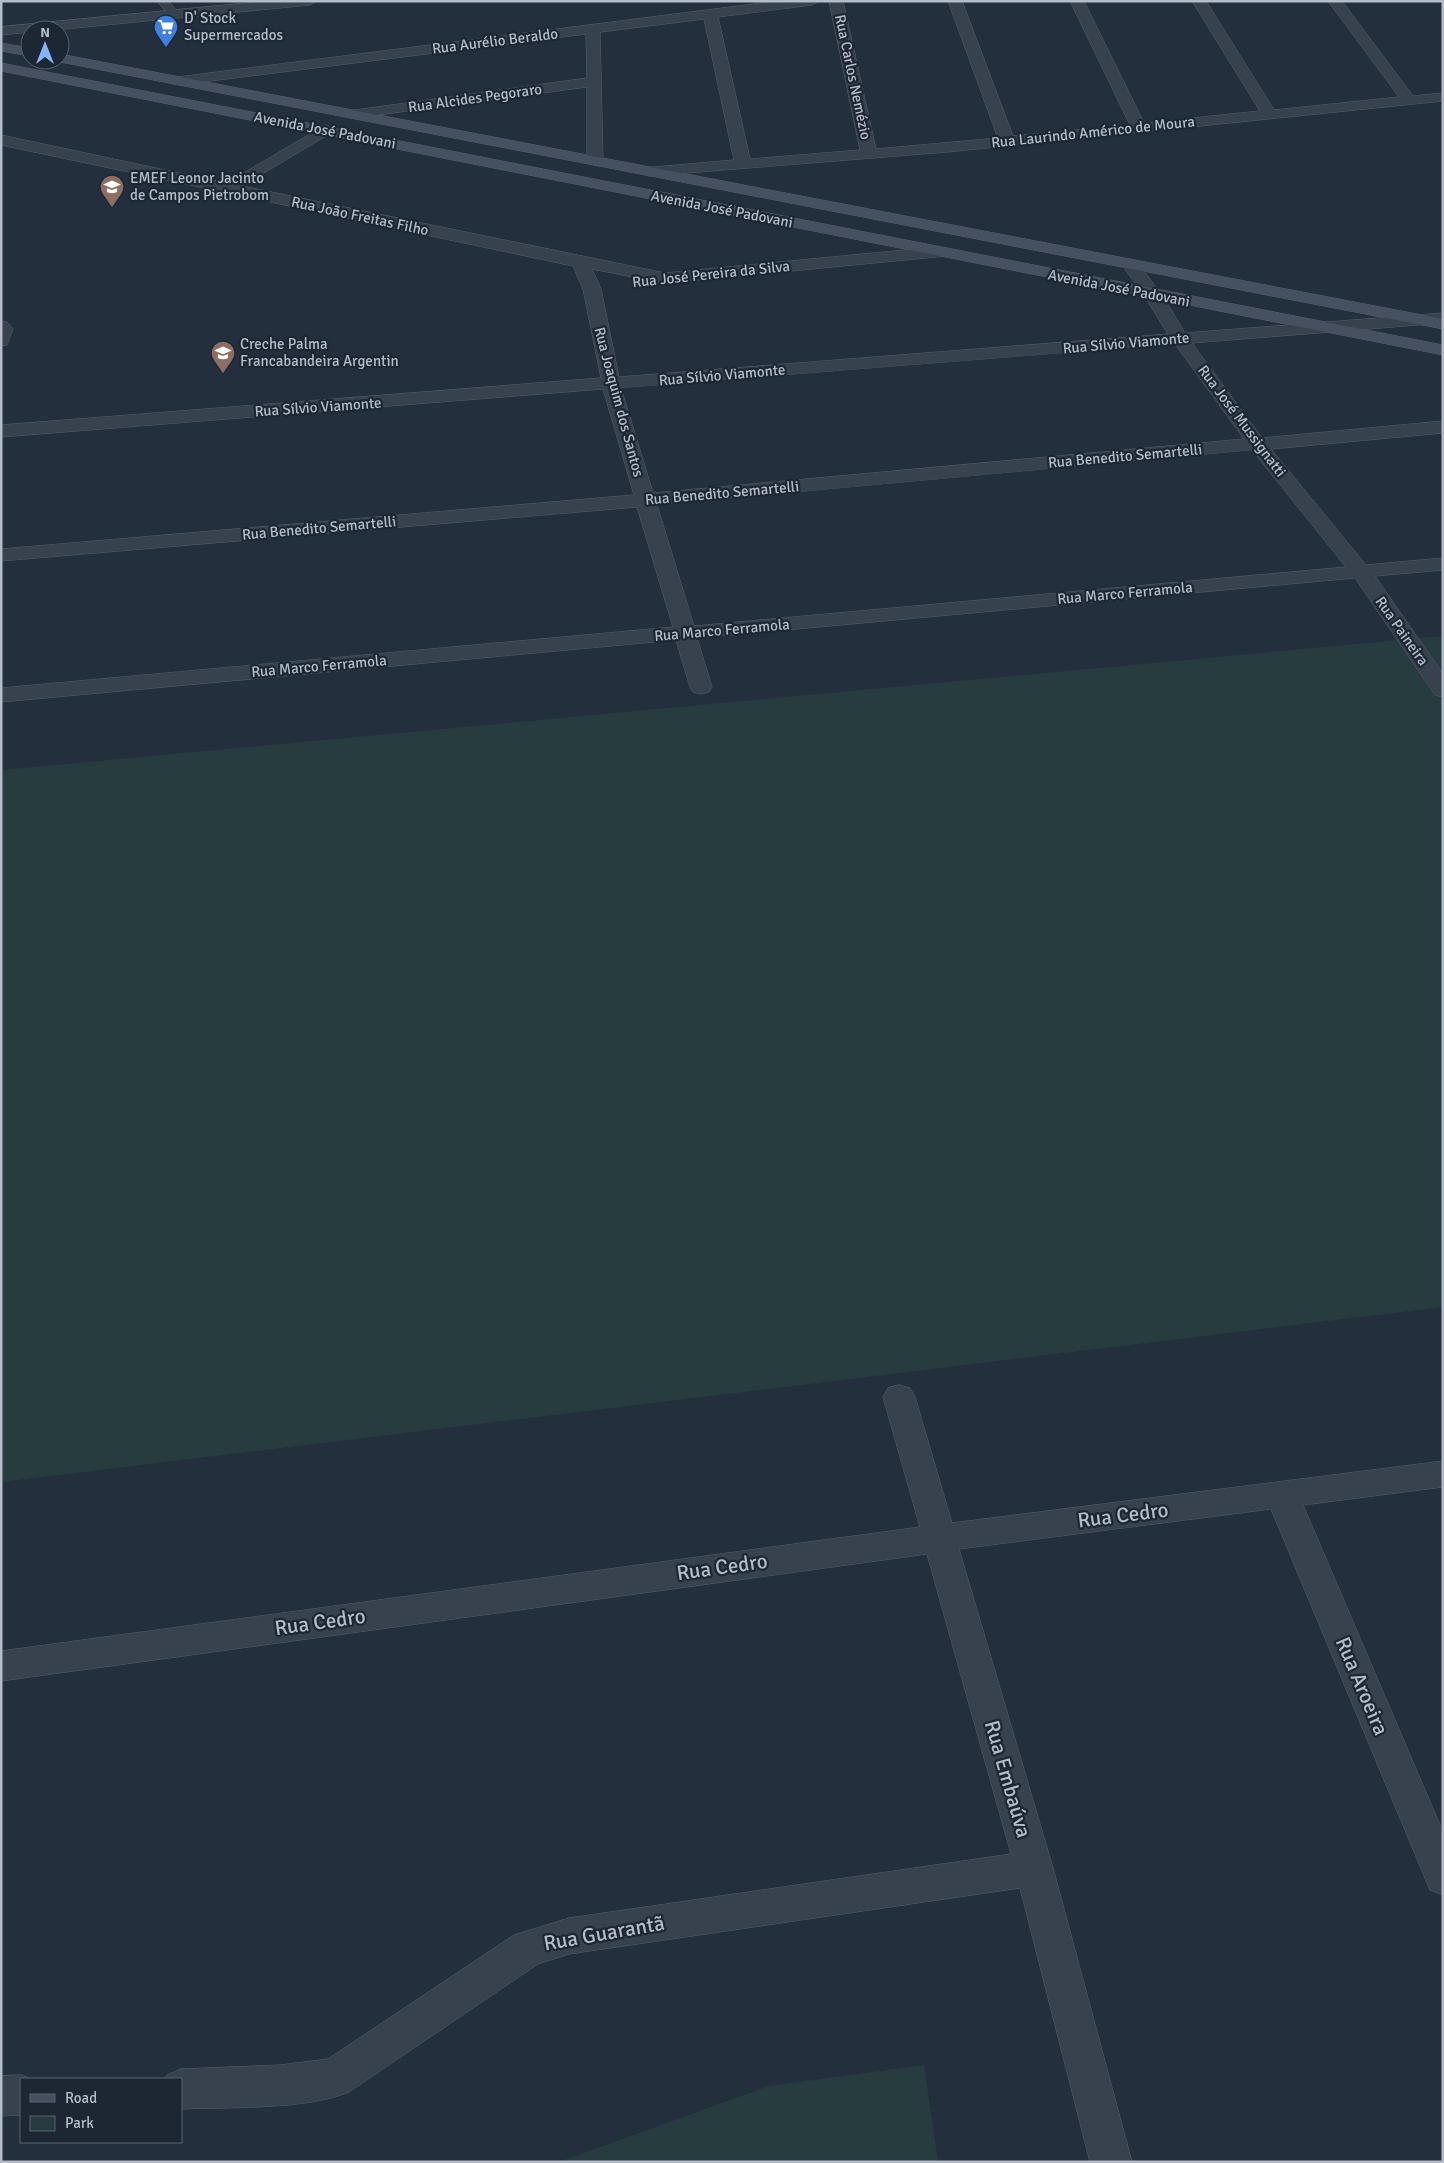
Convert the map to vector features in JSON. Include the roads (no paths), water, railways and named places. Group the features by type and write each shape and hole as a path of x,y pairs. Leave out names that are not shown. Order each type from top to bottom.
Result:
{"street":[{"path":"70,26 310,1"},
{"name":"Rua Aurélio Beraldo","path":"178,81 812,1"},
{"name":"Rua Carlos Nemézio","path":"836,1 870,154"},
{"path":"955,1 1006,141"},
{"path":"1077,1 1139,128"},
{"path":"1199,1 1270,115"},
{"path":"1335,1 1409,101"},
{"path":"710,14 743,165 726,175 728,187"},
{"path":"593,28 595,161"},
{"path":"1,30 20,29"},
{"path":"1,47 20,50"},
{"name":"Avenida José Padovani","path":"70,60 1443,324"},
{"name":"Avenida José Padovani","path":"1,67 1153,295 1443,350"},
{"name":"Rua Alcides Pegoraro","path":"355,114 595,81"},
{"name":"Rua Laurindo Américo de Moura","path":"648,171 870,154 1443,97"},
{"path":"228,188 326,130"},
{"name":"Rua João Freitas Filho","path":"1,140 580,262 661,277"},
{"path":"832,261 840,258 849,248 847,239 836,232"},
{"name":"Rua José Pereira da Silva","path":"606,286 661,277 936,252"},
{"name":"Rua Joaquim dos Santos","path":"580,262 606,286 611,384 701,686"},
{"name":"Rua José Mussignatti","path":"1130,265 1153,295 1179,338 1257,444 1361,572"},
{"name":"Rua Sílvio Viamonte","path":"1,432 1320,326 1443,318"},
{"path":"1,326 4,329 1,340"},
{"name":"Rua Benedito Semartelli","path":"1,555 645,500 1443,427"},
{"name":"Rua Marco Ferramola","path":"1,694 1443,564"},
{"name":"Rua Paineira","path":"1361,572 1443,690"},
{"name":"Rua Embaúva","path":"899,1397 1034,1868 1112,2162"},
{"name":"Rua Cedro","path":"1,1666 939,1538 1443,1474"},
{"name":"Rua Aroeira","path":"1282,1495 1443,1877"},
{"name":"Rua Guarantã","path":"182,2089 280,2085 335,2078 528,1948 569,1936 1034,1868"},
{"path":"1,2096 20,2095"}],"lane":[{"path":"162,1 175,14"}],"place":[{"name":"D' Stock Supermercados","path":"166,48"},
{"name":"EMEF Leonor Jacinto de Campos Pietrobom","path":"112,208"},
{"name":"Creche Palma Francabandeira Argentin","path":"223,374"}]}
